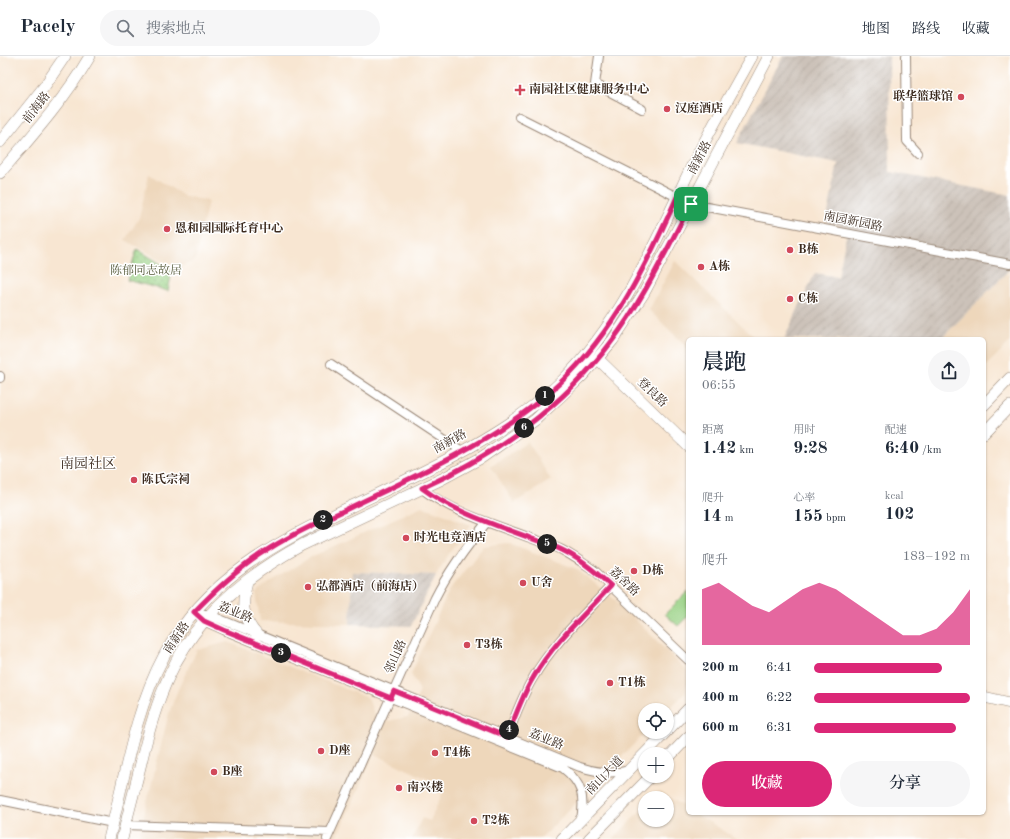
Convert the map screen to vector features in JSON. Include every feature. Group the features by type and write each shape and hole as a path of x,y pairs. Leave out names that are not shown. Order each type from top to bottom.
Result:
{"main road":[{"name":"前海路","path":"0,173 56,106 90,56"},
{"name":"南新路","path":"109,839 135,733 148,690 173,639 194,612 220,586 251,561 295,534 462,451 508,423 560,383 600,338 634,284 658,239 687,176 752,56"},
{"name":"南新路","path":"122,839 149,733 162,692 177,660 207,618 247,581 282,556 302,545 462,469 499,446 535,420 567,391 598,359 613,340 644,292 769,56"},
{"name":"前海路","path":"0,142 44,87 62,59"},
{"name":"登良路","path":"598,359 686,444"},
{"path":"986,403 1010,378"},
{"path":"986,431 1010,406"},
{"path":"295,534 302,545"},
{"path":"247,581 244,595 244,612 250,628 257,635"},
{"path":"986,697 1010,703"},
{"name":"南山大道","path":"674,723 686,711"},
{"name":"南山大道","path":"562,839 658,739"},
{"path":"674,752 686,739"},
{"path":"589,839 644,783"}],"street":[{"path":"599,56 595,84 642,109"},
{"path":"906,56 907,141 918,153"},
{"name":"南园新园路","path":"518,117 691,204 1010,264"},
{"path":"331,364 462,451"},
{"name":"荔舍路","path":"422,488 443,502 487,522 561,550 578,559 594,570 686,658"},
{"name":"邻山路","path":"329,835 440,588 463,551 487,522"},
{"path":"507,737 526,691 542,663 611,586"},
{"name":"荔业路","path":"194,612 392,694 587,769 611,773 629,770"},
{"name":"荔业路","path":"207,618 257,635 563,768 576,780 580,788 582,804 581,820"},
{"path":"0,800 113,823"},
{"path":"125,826 329,835"}],"shaded area":[{"path":"783,56 889,56 890,172 1010,195 1010,269 943,337 785,337 815,273 838,277 848,227 826,223 838,163 737,143"},
{"name":"恩和园国际托育中心","path":"149,174 184,196 208,201 195,261 176,268 125,240 139,218"},
{"path":"675,261 754,337 686,337 686,346 649,310"},
{"path":"1005,274 1010,275 1010,342 986,366 986,337 943,337"},
{"path":"528,442 551,480 514,503 491,466"},
{"path":"422,506 471,525 450,552 436,575 352,572 350,624 260,621 256,593 272,581 309,558"},
{"path":"509,543 577,569 619,603 686,670 685,693 674,704 638,703 639,739 540,839 412,839 422,818 430,821 445,787 374,754 336,839 138,839 169,713 178,689 197,650 228,642 368,698 374,714 388,721 408,717 420,691 411,674 450,589 484,546"},
{"path":"352,572 436,575 411,626 350,624"},
{"path":"674,800 686,808 686,815 698,815 737,839 613,839 638,813 638,827 674,827"}],"green space":[{"name":"陈郁同志故居","path":"137,249 172,271 168,291 127,280"},
{"path":"686,593 686,618 678,626 665,614"}],"place":[{"name":"南园社区健康服务中心","path":"520,90"},
{"name":"联华篮球馆","path":"961,97"},
{"name":"汉庭酒店","path":"667,109"},
{"name":"恩和园国际托育中心","path":"167,229"},
{"name":"B栋","path":"790,250"},
{"name":"A栋","path":"701,267"},
{"name":"C栋","path":"790,299"},
{"name":"陈氏宗祠","path":"134,480"},
{"name":"时光电竞酒店","path":"406,538"},
{"name":"D栋","path":"634,571"},
{"name":"U舍","path":"523,583"},
{"name":"弘都酒店（前海店）","path":"308,587"},
{"name":"T3栋","path":"467,645"},
{"name":"T1栋","path":"610,683"},
{"name":"D座","path":"321,751"},
{"name":"T4栋","path":"435,753"},
{"name":"B座","path":"214,772"},
{"name":"南兴楼","path":"399,788"},
{"name":"T2栋","path":"474,821"}],"district":[{"name":"南园社区","path":"88,464"}],"route":[{"path":"677,197 691,204 644,292 613,340 583,375 535,420 499,446 462,469 422,488 443,502 467,514 561,550 594,570 611,586 542,663 532,678 507,737 394,691 391,698 224,630 204,621 194,612 231,576 272,547 295,534 462,451 508,423 560,383 600,338 618,312 658,239 677,197"}]}
